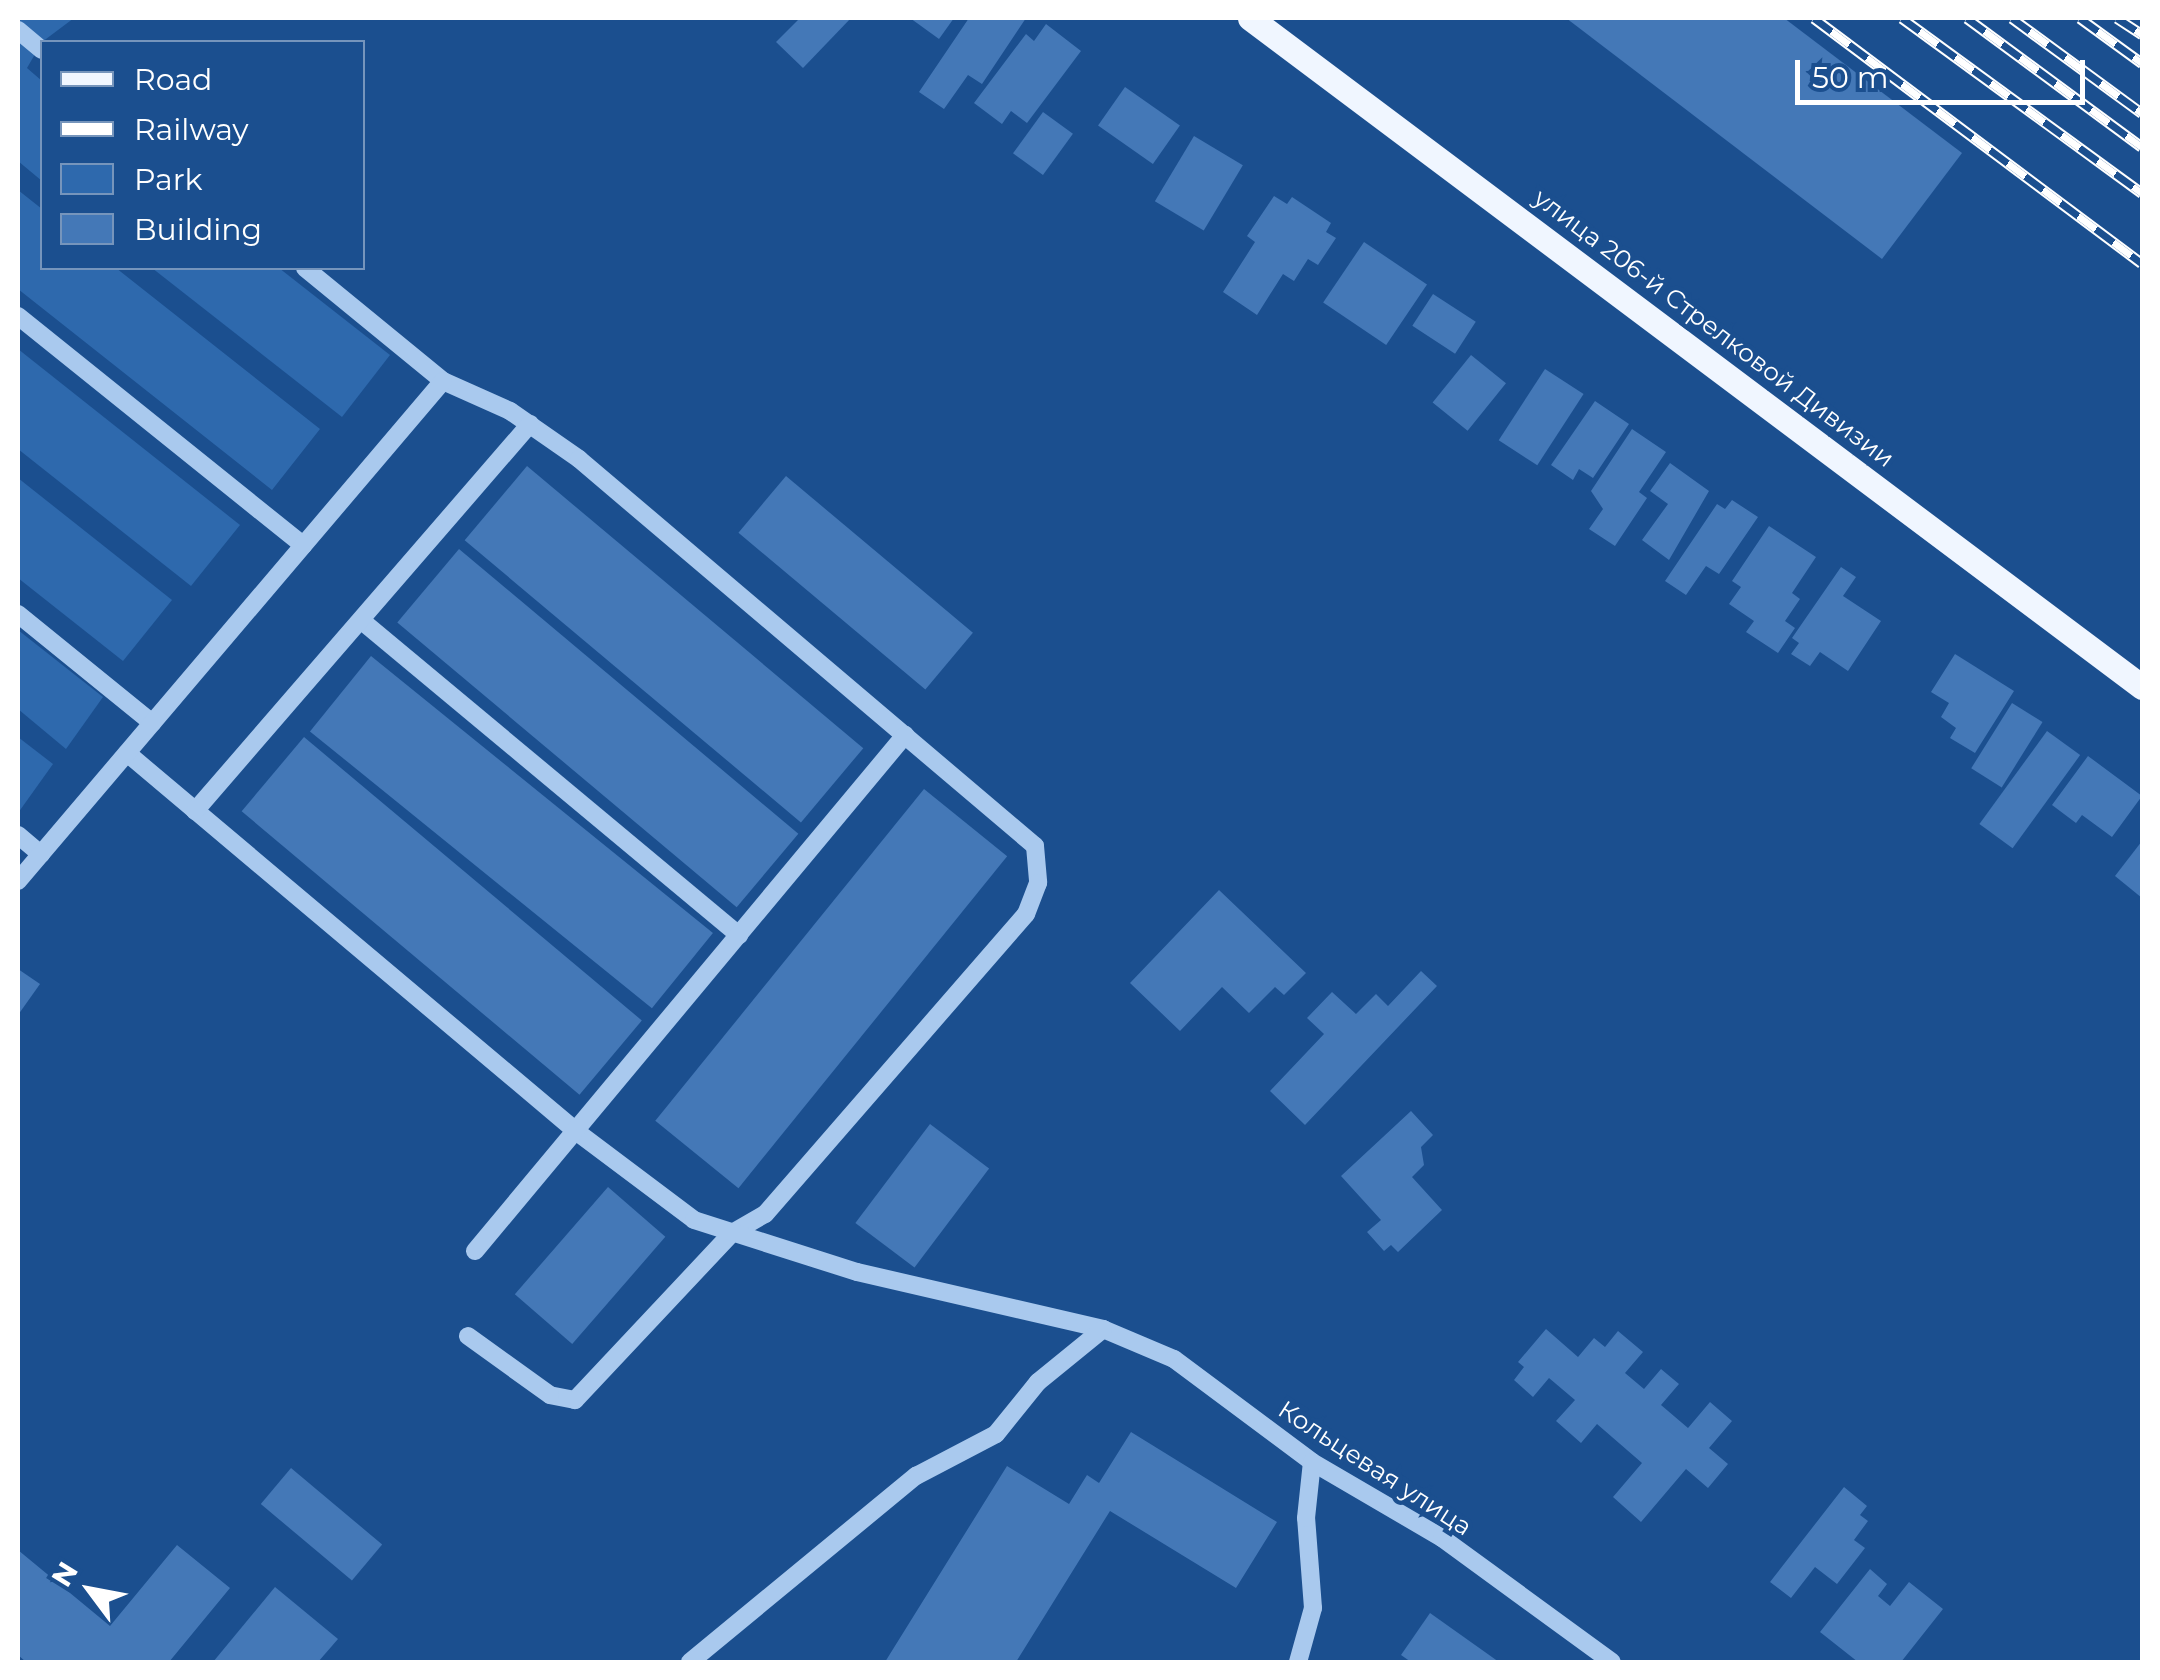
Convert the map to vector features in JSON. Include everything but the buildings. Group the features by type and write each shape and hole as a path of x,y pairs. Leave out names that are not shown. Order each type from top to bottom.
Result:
{"main road":[{"name":"улица 206-й Стрелковой Дивизии","path":"1250,18 2142,687"}],"street":[{"path":"18,30 40,48"},
{"path":"307,270 443,381 530,424 1035,846 1038,883 1026,914 765,1214 730,1234 575,1400 550,1395 468,1336"},
{"path":"18,316 303,545"},
{"path":"18,882 443,381"},
{"path":"195,811 530,424"},
{"path":"18,614 152,723"},
{"path":"362,621 740,935"},
{"path":"475,1251 905,735"},
{"name":"Кольцевая улица","path":"126,753 577,1132 694,1220 730,1234 784,1244 857,1272 1103,1329 1174,1359 1312,1462 1442,1538 1612,1662"},
{"path":"18,836 41,854"},
{"path":"690,1662 916,1476 996,1434 1038,1382 1103,1329"},
{"path":"1298,1662 1314,1608 1306,1518 1312,1462"}],"green space":[{"path":"18,18 74,18 40,40 27,68 40,79 40,179 18,161"},
{"path":"18,190 40,207 40,270 119,270 320,429 272,490 18,289"},
{"path":"155,270 282,270 390,355 342,417"},
{"path":"18,349 240,525 191,586 18,449"},
{"path":"18,478 172,600 123,661 18,578"},
{"path":"18,630 103,697 66,749 18,709"},
{"path":"18,737 53,764 18,813"}],"railway":[{"path":"1814,18 2142,263"},
{"path":"1902,18 2142,193"},
{"path":"1967,18 2142,147"},
{"path":"2012,18 2142,113"},
{"path":"2080,18 2142,63"},
{"path":"2117,18 2142,34"}]}
